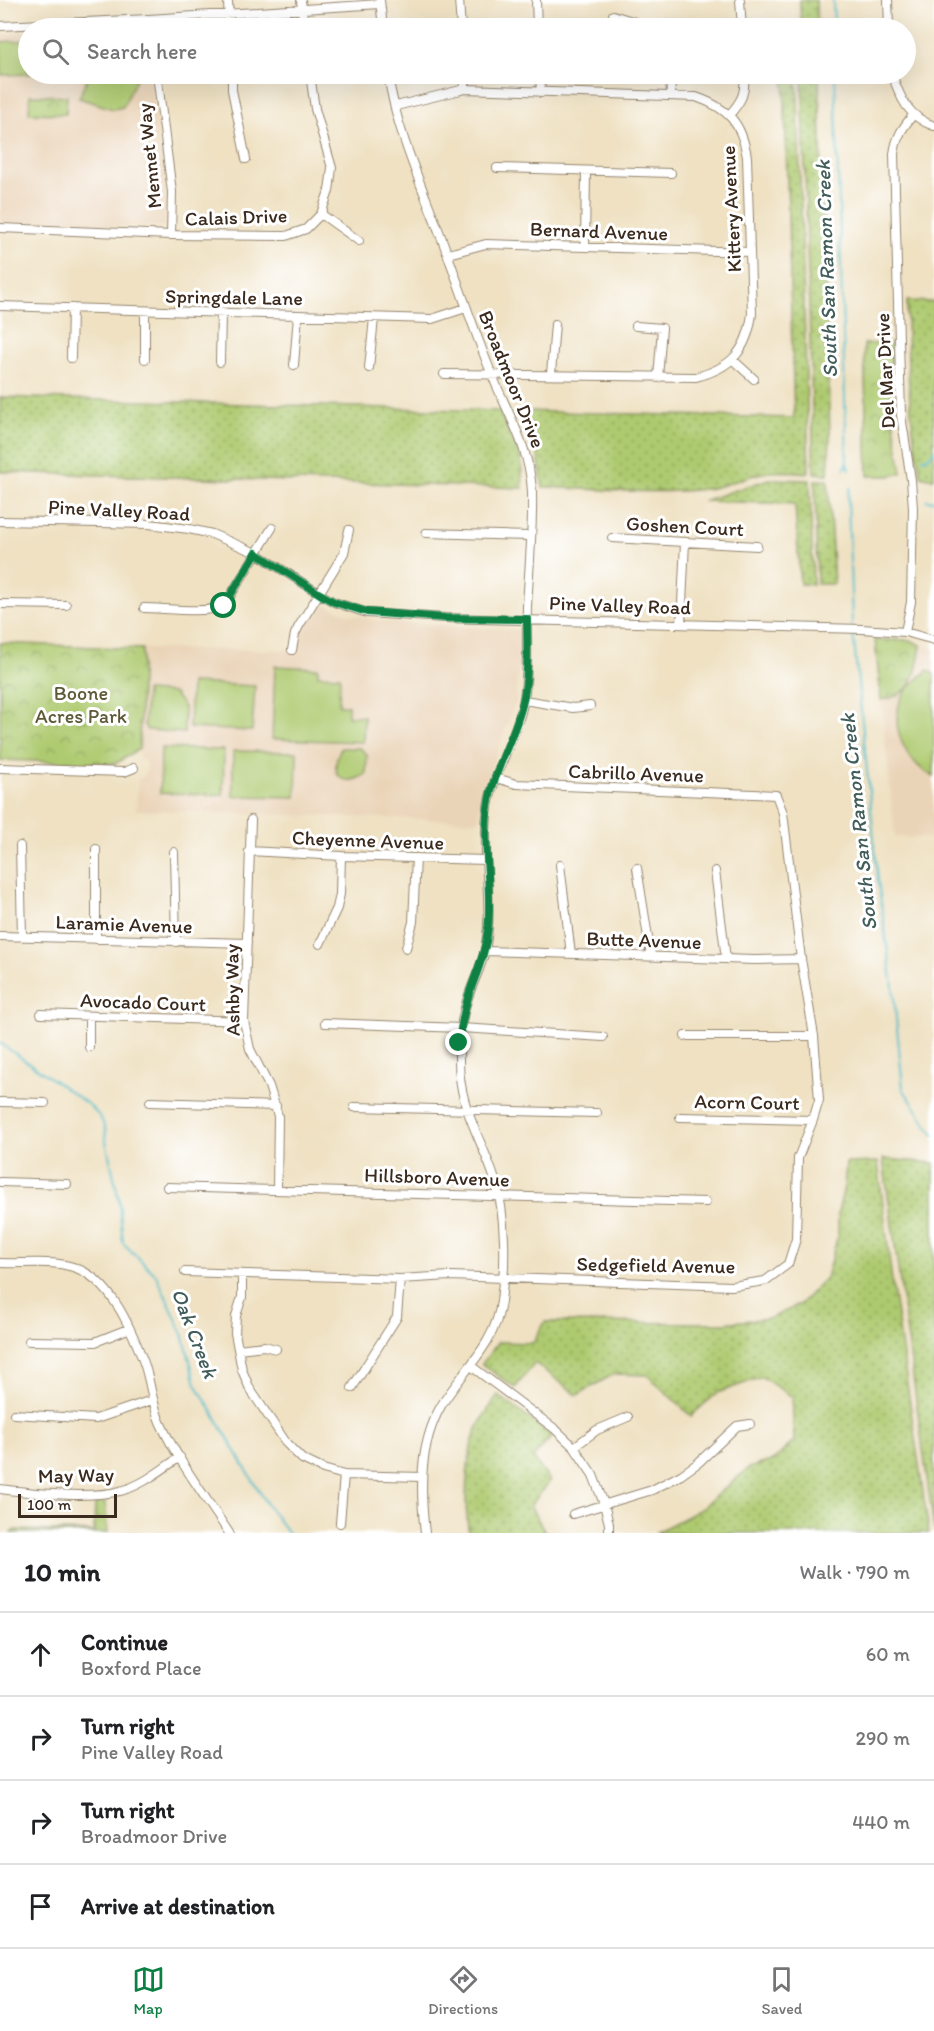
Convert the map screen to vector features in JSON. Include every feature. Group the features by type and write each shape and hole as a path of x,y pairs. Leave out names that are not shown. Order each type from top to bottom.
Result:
{"street":[{"path":"228,0 229,18"},
{"path":"459,0 460,18"},
{"path":"536,0 537,18"},
{"path":"740,0 741,18"},
{"path":"888,0 889,18"},
{"path":"166,18 229,14 301,4 380,2 382,18"},
{"path":"613,15 622,18"},
{"path":"0,26 18,25"},
{"name":"Mennet Way","path":"158,84 172,192 171,235"},
{"path":"232,84 246,159"},
{"path":"311,84 315,109 332,168 329,191 321,214 359,241"},
{"name":"Broadmoor Drive","path":"390,84 403,136 466,308 491,373 521,438 532,492 527,619 528,661 524,700 490,794 486,860 490,909 485,951 470,993 461,1028 459,1059 466,1111 493,1173 499,1196 503,1235 501,1305 496,1326 488,1343 456,1385 435,1420 427,1441 422,1477 425,1533"},
{"path":"465,84 465,89"},
{"path":"541,84 541,93"},
{"path":"670,84 670,96"},
{"path":"729,115 744,96 744,84"},
{"path":"895,84 900,100 914,114 934,126"},
{"name":"Kittery Avenue","path":"396,106 465,89 696,97 720,107 738,126 745,139 747,157 752,314 750,329 743,346 733,360"},
{"name":"Del Mar Drive","path":"905,632 911,602 913,508 901,415 894,154 899,133 914,114"},
{"path":"497,168 671,173"},
{"path":"585,247 586,171"},
{"name":"Calais Drive","path":"0,228 171,235 286,236 306,229 321,214"},
{"name":"Bernard Avenue","path":"448,254 486,244 750,252"},
{"name":"Springdale Lane","path":"0,306 432,319 466,308"},
{"path":"71,358 72,308"},
{"path":"145,359 146,311"},
{"path":"220,362 221,314"},
{"path":"294,365 298,315"},
{"path":"369,368 374,318"},
{"path":"551,374 555,324"},
{"path":"636,326 662,328 658,378"},
{"path":"444,374 696,377 716,370 733,360 753,379"},
{"name":"Pine Valley Road","path":"0,521 189,528 231,541 256,553 334,602 367,612 445,618 847,628 905,632 934,640"},
{"path":"144,608 207,609 224,606 272,528"},
{"path":"292,650 299,626 344,553 349,530"},
{"path":"426,533 530,536"},
{"name":"Goshen Court","path":"612,538 757,546"},
{"path":"681,624 685,542"},
{"path":"0,604 66,605"},
{"path":"524,700 573,708 590,706"},
{"path":"0,768 124,772 134,768"},
{"name":"Cabrillo Avenue","path":"496,778 516,784 776,795"},
{"name":"Sedgefield Avenue","path":"185,1272 400,1279 450,1276 732,1286 765,1281 788,1264 796,1239 798,1158 819,1100 814,1036 801,959 783,813 776,795"},
{"name":"Ashby Way","path":"251,820 244,1021 250,1049 269,1086 278,1116 277,1189"},
{"path":"20,846 22,937"},
{"path":"96,849 96,939"},
{"name":"Cheyenne Avenue","path":"249,851 486,860"},
{"path":"174,852 176,942"},
{"path":"320,944 337,908 340,894 340,856"},
{"path":"406,948 413,922 416,858"},
{"path":"560,865 571,954"},
{"path":"637,867 651,957"},
{"path":"715,871 726,958"},
{"name":"Laramie Avenue","path":"0,936 247,943"},
{"name":"Butte Avenue","path":"485,951 754,960 801,959"},
{"name":"Avocado Court","path":"41,1014 244,1021"},
{"path":"88,1047 89,1016"},
{"path":"325,1023 461,1028 603,1037"},
{"path":"685,1036 814,1036"},
{"path":"0,1102 45,1103"},
{"path":"150,1102 276,1106"},
{"path":"354,1107 597,1113"},
{"name":"Acorn Court","path":"680,1118 813,1120"},
{"path":"0,1182 68,1184"},
{"name":"Hillsboro Avenue","path":"167,1187 706,1202"},
{"path":"0,1263 60,1265 88,1274 104,1287 118,1306 144,1364 161,1425 229,1533"},
{"path":"242,1274 242,1297 235,1333 242,1370 250,1389 287,1444 302,1459 323,1469 344,1475 422,1477"},
{"path":"352,1388 397,1317 400,1279"},
{"path":"29,1341 95,1342 128,1329"},
{"path":"238,1348 264,1346 276,1349"},
{"path":"471,1366 574,1447 593,1474 604,1504 609,1533"},
{"path":"14,1414 96,1419 153,1400"},
{"path":"574,1447 597,1430 628,1417"},
{"path":"573,1514 652,1490 698,1463 737,1426 750,1424"},
{"name":"May Way","path":"0,1489 100,1495 122,1491 141,1483 180,1457"},
{"path":"340,1523 344,1475"}],"shaded area":[{"path":"18,34 18,84 151,84 167,192 165,227 0,224 0,35"},
{"path":"321,603 348,614 387,622 521,630 516,702 485,783 478,821 136,810 138,779 144,776 147,768 145,761 139,757 142,649 298,650 299,640 306,624"},
{"path":"875,640 910,640 934,650 934,838 895,837"}],"green space":[{"path":"800,0 816,0 817,18 801,18"},
{"path":"18,41 18,74 2,75 0,42"},
{"path":"85,84 134,84 123,107 113,109 79,98"},
{"path":"784,84 797,84 809,473 764,473 712,488 685,491 543,487 537,449 521,411 794,418"},
{"path":"802,84 819,84 830,437 828,474 814,473"},
{"path":"30,95 67,96 66,114 29,113"},
{"path":"907,301 934,302 934,479 921,476 913,433 908,367"},
{"path":"891,343 892,411 902,473 890,476 868,476 864,344"},
{"path":"0,397 499,411 521,458 523,488 0,472"},
{"path":"769,479 810,480 813,584 800,584 795,504 703,501"},
{"path":"815,480 828,480 834,584 817,584"},
{"path":"875,640 910,640 921,645 912,682 900,693 881,700"},
{"name":"Boone Acres Park","path":"0,643 142,649 139,749 115,764 0,760"},
{"path":"275,666 318,668 318,675 340,676 339,705 348,705 348,716 364,716 363,742 272,739"},
{"path":"928,670 934,674 934,777 915,763 908,753 902,743 897,720 902,697 910,686"},
{"path":"191,683 255,686 252,731 189,728"},
{"path":"146,691 173,693 184,707 184,733 147,730 144,725"},
{"path":"161,748 224,750 223,795 160,793"},
{"path":"341,748 360,748 367,755 366,774 350,780 339,776 336,765"},
{"path":"233,751 297,752 296,797 233,796"},
{"path":"883,1159 934,1163 934,1530"},
{"path":"878,1162 892,1281 929,1533 655,1533 699,1510 749,1468 774,1460 794,1441 792,1397 762,1377 717,1393 691,1416 647,1375 614,1374 577,1395 535,1363 515,1388 482,1364 498,1342 533,1343 545,1322 723,1323 771,1318 799,1305 826,1278 838,1235 838,1212 844,1187 846,1163"},
{"path":"498,1395 552,1436 533,1458 550,1481 530,1506 546,1533 469,1533 466,1499 471,1450 480,1422"},
{"path":"95,1503 105,1503 108,1533 11,1533 15,1530 94,1532"}],"waterway":[{"name":"South San Ramon Creek","path":"833,0 834,18"},
{"name":"South San Ramon Creek","path":"835,84 847,464 850,469"},
{"path":"923,459 930,456 934,450"},
{"name":"South San Ramon Creek","path":"844,469 847,464"},
{"name":"South San Ramon Creek","path":"850,488 848,496 852,626"},
{"path":"926,500 934,501"},
{"name":"South San Ramon Creek","path":"853,632 879,889 893,987 903,1089 934,1135"},
{"name":"Oak Creek","path":"0,1043 89,1105 101,1118 106,1131 105,1137 119,1200 123,1243 156,1275 183,1334 196,1384 268,1506 288,1533"}],"route":[{"path":"224,606 256,553 334,602 367,612 445,618 527,619 528,661 524,700 490,794 487,814 485,840 490,909 485,951 463,1017 459,1043"}]}
